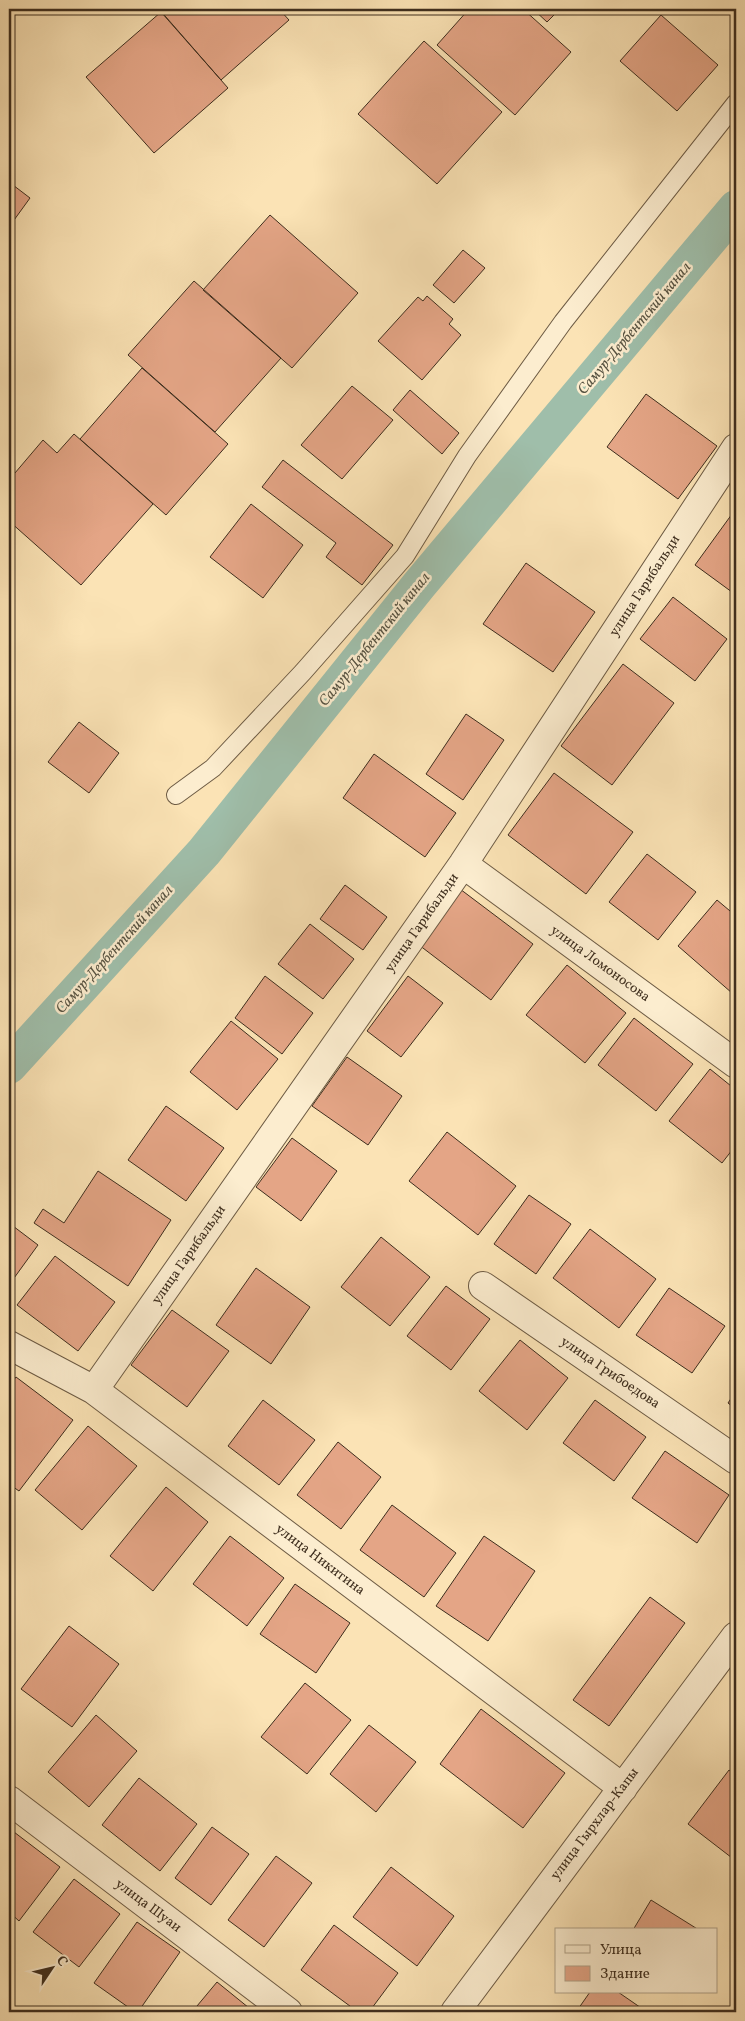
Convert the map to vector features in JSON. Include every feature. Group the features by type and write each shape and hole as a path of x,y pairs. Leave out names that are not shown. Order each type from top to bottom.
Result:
{"street":[{"name":"улица Гарибальди","path":"94,1390 464,864 736,448"},
{"name":"улица Ломоносова","path":"464,864 736,1064"},
{"name":"улица Грибоедова","path":"483,1286 736,1460"},
{"name":"улица Никитина","path":"9,1345 94,1390 623,1788"},
{"name":"улица Гырхлар-Капы","path":"455,2012 736,1636"},
{"name":"улица Шуаи","path":"9,1800 288,2012"}],"lane":[{"path":"176,795 213,768 303,672 406,556 467,456 563,322 736,104"}],"building":[{"path":"159,9 279,9 289,20 221,80"},
{"path":"469,9 523,9 571,52 515,115 437,45"},
{"path":"533,9 560,9 547,22"},
{"path":"161,12 228,88 154,153 86,77"},
{"path":"661,15 718,65 677,111 620,61"},
{"path":"424,41 502,112 437,184 358,114"},
{"path":"9,182 30,198 9,227"},
{"path":"270,215 358,293 292,368 203,290"},
{"path":"463,250 485,268 454,303 433,285"},
{"path":"194,281 281,358 215,432 128,355"},
{"path":"427,296 453,319 449,324 461,335 422,380 378,341 418,297 423,301"},
{"path":"142,368 228,444 166,515 80,439"},
{"path":"352,386 393,420 342,479 301,445"},
{"path":"410,390 459,433 442,454 393,410"},
{"path":"646,394 717,446 678,499 607,447"},
{"path":"74,434 153,504 81,585 9,521 9,480 43,440 57,453"},
{"path":"283,460 393,545 362,585 326,557 336,543 262,487"},
{"path":"251,504 303,545 263,598 210,557"},
{"path":"732,514 736,517 736,595 695,565"},
{"path":"526,563 595,612 553,672 483,624"},
{"path":"673,597 727,639 695,681 640,639"},
{"path":"623,664 674,703 612,785 561,746"},
{"path":"466,714 504,740 463,800 426,774"},
{"path":"79,722 119,753 89,793 48,762"},
{"path":"374,754 456,813 425,857 343,798"},
{"path":"554,773 633,832 586,894 508,835"},
{"path":"647,854 696,892 658,940 609,902"},
{"path":"345,885 387,917 363,950 320,919"},
{"path":"460,889 533,944 491,1000 419,945"},
{"path":"717,900 736,916 736,988 732,993 678,946"},
{"path":"310,924 354,959 323,999 278,964"},
{"path":"567,965 626,1013 585,1063 526,1015"},
{"path":"265,976 313,1013 282,1054 235,1018"},
{"path":"408,976 443,1003 401,1057 367,1031"},
{"path":"634,1018 693,1064 656,1111 598,1065"},
{"path":"231,1021 278,1059 237,1110 190,1072"},
{"path":"347,1057 402,1096 368,1145 312,1106"},
{"path":"710,1069 736,1090 736,1145 722,1163 669,1121"},
{"path":"166,1106 224,1148 186,1201 128,1160"},
{"path":"447,1132 516,1186 478,1235 409,1181"},
{"path":"292,1138 337,1171 301,1221 256,1187"},
{"path":"98,1171 171,1220 128,1286 34,1223 43,1209 64,1223"},
{"path":"529,1195 571,1224 536,1274 494,1244"},
{"path":"9,1223 38,1245 9,1285"},
{"path":"590,1229 656,1279 619,1328 553,1278"},
{"path":"381,1237 430,1277 390,1326 341,1287"},
{"path":"55,1256 115,1302 78,1351 17,1305"},
{"path":"256,1268 310,1307 271,1364 216,1325"},
{"path":"446,1286 490,1319 451,1370 407,1336"},
{"path":"669,1288 725,1326 692,1373 636,1335"},
{"path":"172,1310 229,1351 187,1407 131,1365"},
{"path":"520,1340 568,1378 527,1430 479,1391"},
{"path":"16,1377 73,1420 19,1491 9,1484 9,1386"},
{"path":"736,1391 736,1409 728,1403"},
{"path":"263,1400 315,1440 279,1485 228,1446"},
{"path":"595,1400 646,1437 614,1481 563,1443"},
{"path":"88,1426 137,1466 82,1530 35,1490"},
{"path":"338,1442 381,1477 341,1529 297,1495"},
{"path":"665,1451 729,1495 697,1543 632,1498"},
{"path":"166,1487 208,1522 153,1591 110,1556"},
{"path":"392,1505 456,1553 424,1597 360,1550"},
{"path":"230,1536 284,1578 247,1626 193,1584"},
{"path":"484,1536 535,1571 488,1641 436,1606"},
{"path":"295,1584 350,1623 316,1673 260,1634"},
{"path":"650,1597 685,1623 609,1726 573,1700"},
{"path":"69,1626 119,1664 72,1727 21,1689"},
{"path":"305,1683 351,1720 307,1774 261,1737"},
{"path":"481,1709 565,1773 523,1828 440,1764"},
{"path":"96,1715 137,1751 89,1807 48,1772"},
{"path":"369,1725 416,1762 376,1812 330,1774"},
{"path":"729,1770 736,1775 736,1861 688,1824"},
{"path":"139,1778 197,1824 160,1871 102,1825"},
{"path":"212,1827 249,1854 211,1905 175,1878"},
{"path":"14,1832 60,1867 19,1921 9,1912 9,1839"},
{"path":"276,1856 312,1883 264,1947 228,1920"},
{"path":"391,1867 454,1916 417,1966 353,1917"},
{"path":"74,1879 120,1914 79,1967 33,1932"},
{"path":"651,1900 696,1928 634,1928"},
{"path":"137,1922 180,1952 138,2012 135,2012 94,1983"},
{"path":"334,1925 398,1973 369,2012 358,2012 301,1970"},
{"path":"217,1982 254,2012 192,2012"},
{"path":"589,1994 621,1994 647,2012 576,2012"}],"waterway":[{"name":"Самур-Дербентский канал","path":"9,1066 204,852 419,585 736,208"}]}
